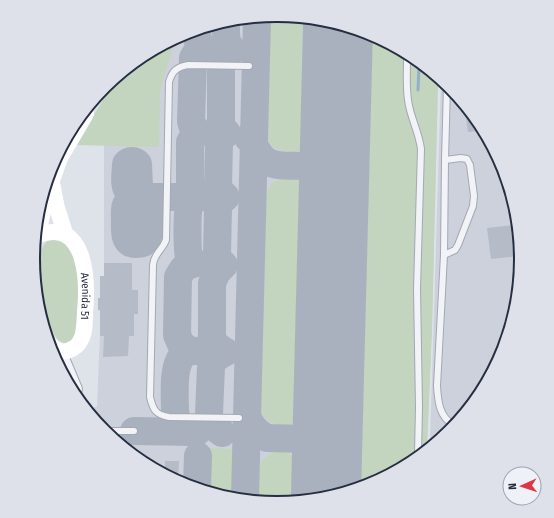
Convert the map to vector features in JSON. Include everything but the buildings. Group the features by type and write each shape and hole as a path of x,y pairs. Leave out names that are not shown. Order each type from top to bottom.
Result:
{"main road":[{"name":"Avenida 51","path":"53,184 64,233 75,243 82,256 85,270 86,302 84,332 79,343 70,350 57,348"},
{"name":"Avenida 51","path":"42,234 46,232 64,233"}],"lane":[{"path":"407,61 408,100 420,139 421,149 418,290 420,406 418,449"},
{"path":"239,418 169,417 162,416 152,406 150,397 153,265 156,254 164,246 167,232 169,82 171,75 182,66 188,65 249,66"},
{"path":"447,96 444,255 437,386 440,409 446,419 449,422"},
{"path":"444,255 455,250 474,206 470,165 466,159 461,158 445,160"},
{"path":"114,431 134,431"}],"shaded area":[{"path":"277,22 293,23 308,24 338,30 382,46 409,62 438,85 432,327 427,442 409,456 382,472 368,478 338,488 308,494 277,496 246,494 216,488 186,478 172,472 145,456 109,427 93,408 97,406 100,336 100,311 98,310 98,298 100,298 100,276 104,276 104,146 106,130 141,65 172,46 186,40 216,30 246,24"},
{"path":"441,88 474,127 490,154 496,168 506,198 512,228 514,259 512,290 506,320 490,364 465,403 445,427 430,439"}],"green space":[{"path":"277,22 316,26 313,131 308,144 303,149 293,152 282,151 273,147 267,139 267,128 264,127 266,23"},
{"path":"361,38 382,46 404,59 405,100 418,149 417,406 415,451 382,472 348,485"},
{"path":"173,46 160,91 159,147 77,145 109,91 145,62"},
{"path":"410,63 438,85 432,327 427,442 420,448 420,289 423,149 421,137 410,101"},
{"path":"289,178 300,180 306,187 311,200 305,407 300,419 291,425 279,425 270,422 262,415 260,403 265,196 274,182 280,179"},
{"path":"51,239 63,242 74,257 79,285 75,336 72,341 68,343 57,339 47,316 42,290 40,262 43,247 46,242"},
{"path":"206,448 235,449 234,492 205,484"},
{"path":"274,452 284,452 291,454 296,458 301,470 302,494 277,496 256,495 257,468 261,461"}],"waterway":[{"path":"418,90 419,69"}],"taxiway":[{"path":"245,494 257,23"},
{"path":"222,433 213,425 209,414 211,367 216,358 226,352 217,346 212,336 212,283 217,272 224,265 218,259 217,254 218,208 221,201 226,197 220,191 218,186 219,143 222,137 227,133 221,127 221,62 224,55 233,50 227,42 226,28"},
{"path":"192,351 181,344 177,335 178,277 183,269 196,263 189,257 188,216 189,207 192,201 197,197 190,190 190,142 195,135 199,133 192,125 191,121 193,58 195,54 205,49 198,42 197,36"},
{"path":"248,138 259,154 268,162 282,166 312,167 326,175 334,187"},
{"path":"314,167 326,159 335,147"},
{"path":"135,197 126,188 125,181 126,164 132,161 138,164 139,186 142,192 151,197"},
{"path":"157,198 150,209 149,234 147,239 141,244 132,244 127,240 125,232 125,209 128,202 135,197 211,197"},
{"path":"189,432 180,426 177,421 175,411 176,369 183,356 188,352 207,351"},
{"path":"247,416 255,429 267,438 308,439 318,446 327,459"},
{"path":"308,439 320,430 328,418"},
{"path":"134,431 197,432"},
{"path":"197,482 198,456"}],"runway":[{"path":"326,490 338,30"}]}
